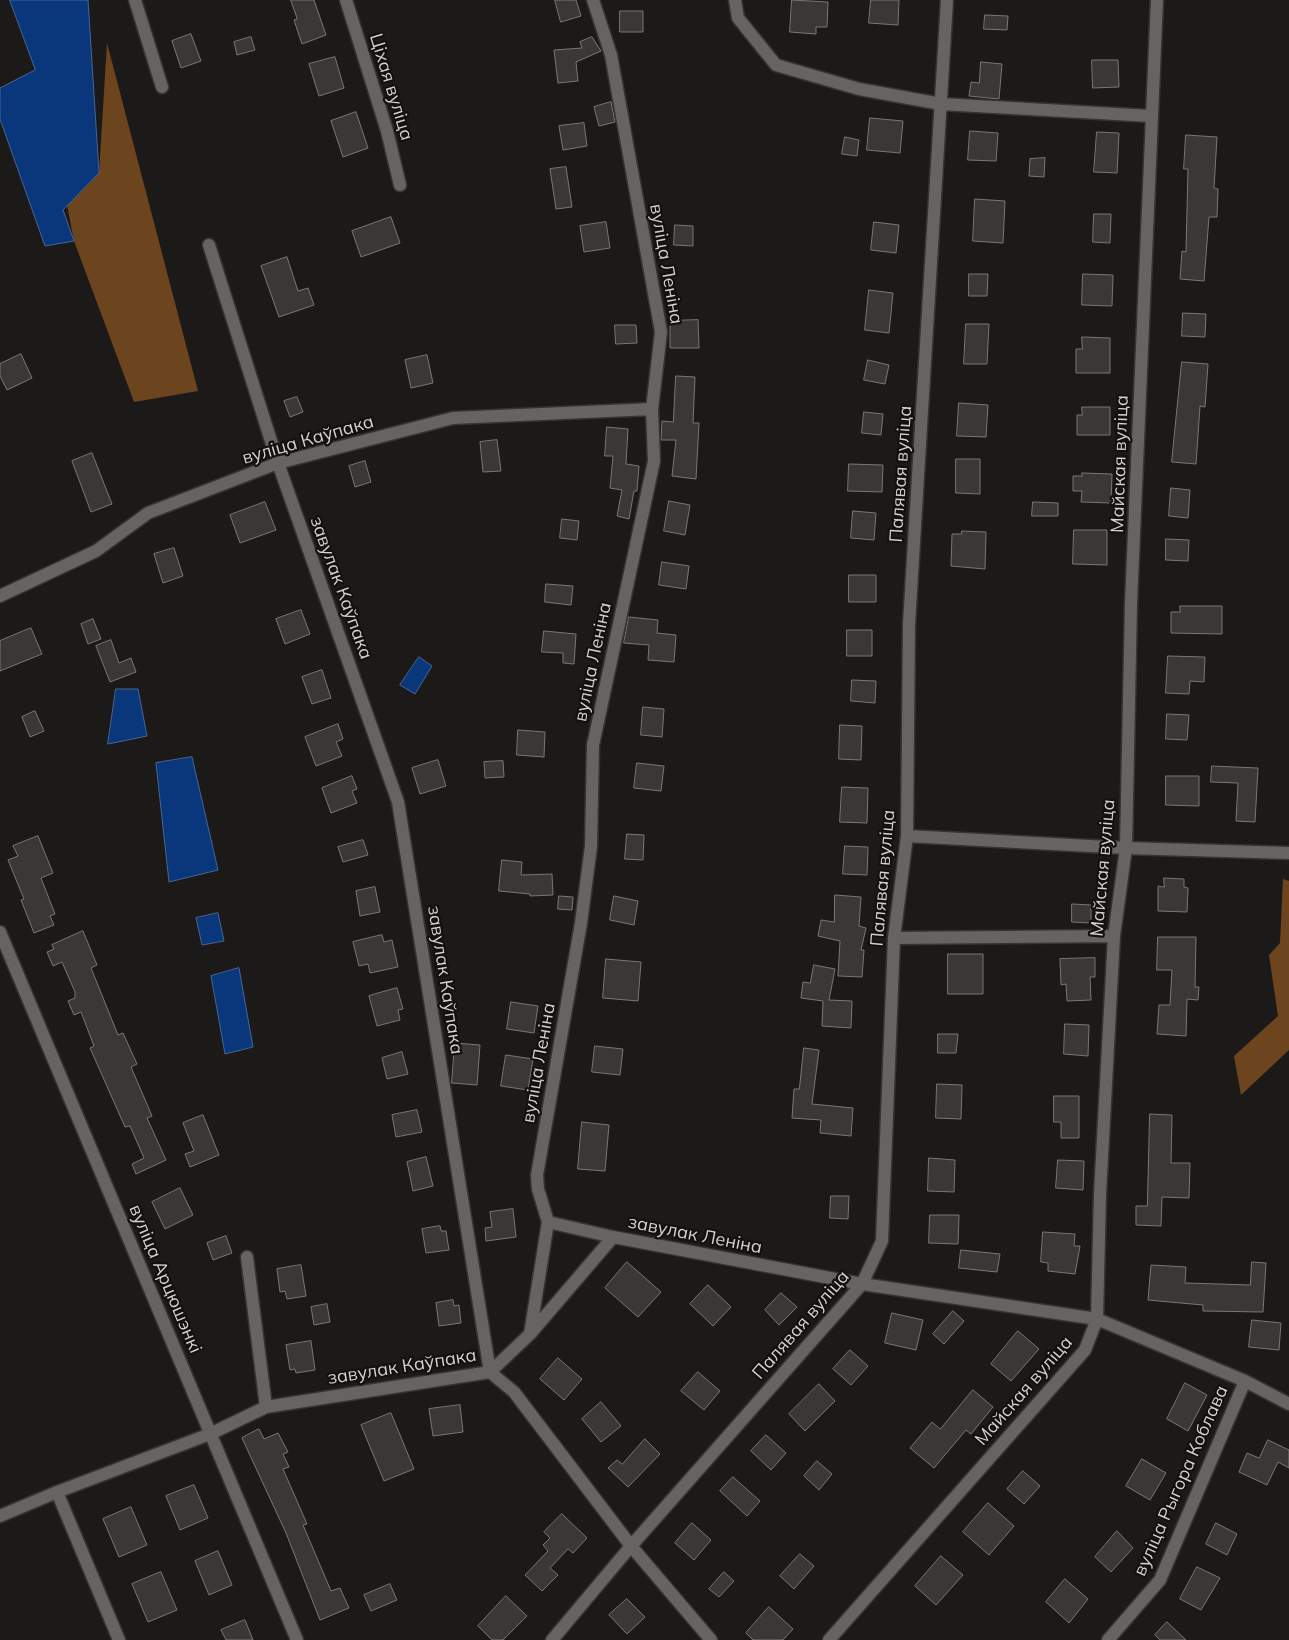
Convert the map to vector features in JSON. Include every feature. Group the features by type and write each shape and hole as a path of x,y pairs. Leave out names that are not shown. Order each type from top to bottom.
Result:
{"street":[{"path":"134,0 162,87"},
{"name":"Ціхая вуліца","path":"346,0 388,130 400,185"},
{"name":"вуліца Леніна","path":"530,1334 548,1222 538,1189 537,1175 580,923 591,846 592,745 654,461 652,409 661,332 611,55 593,0"},
{"path":"735,0 738,18 776,66 859,89 941,104 1151,116"},
{"name":"Палявая вуліца","path":"552,1640 631,1546 862,1284 882,1241 894,938 907,836 909,624 947,0"},
{"name":"Майская вуліца","path":"829,1640 1085,1350 1097,1319 1100,1194 1114,936 1126,848 1132,604 1157,0"},
{"name":"завулак Каўпака","path":"0,1516 57,1492 210,1434 266,1407 490,1372 398,802 278,463 209,245"},
{"name":"вуліца Каўпака","path":"0,596 96,551 148,513 278,463 452,418 652,409"},
{"path":"907,836 1126,848 1289,853"},
{"name":"вуліца Арцюшэнкі","path":"0,932 297,1640"},
{"path":"894,938 1114,936"},
{"path":"548,1222 613,1237"},
{"name":"завулак Леніна","path":"490,1372 530,1334 613,1237 862,1284 1097,1319 1245,1381 1289,1404"},
{"path":"247,1257 266,1407"},
{"path":"490,1372 514,1392 631,1546 711,1640"},
{"name":"вуліца Рыгора Коблава","path":"1108,1640 1160,1580 1245,1381"},
{"path":"57,1492 118,1640"}],"shaded area":[{"path":"107,43 198,391 134,402 74,241 67,205 99,173"},
{"path":"1283,879 1289,881 1289,1050 1241,1095 1234,1056 1278,1016 1269,955 1280,943"}],"water":[{"path":"10,0 88,0 99,173 63,210 74,241 45,246 0,119 0,88 35,70"},
{"path":"419,657 432,666 415,694 400,685"},
{"path":"116,689 138,689 147,736 108,744"},
{"path":"192,757 218,870 169,882 156,763"},
{"path":"218,913 224,941 202,945 196,918"},
{"path":"239,968 253,1047 225,1054 211,976"}],"building":[{"path":"291,0 314,0 326,35 302,44 294,20 297,19"},
{"path":"555,0 576,0 581,16 561,22"},
{"path":"792,0 828,2 827,27 816,27 816,34 790,32"},
{"path":"871,0 899,0 898,25 869,23"},
{"path":"620,11 643,11 643,32 620,32"},
{"path":"985,15 1008,16 1007,30 984,29"},
{"path":"191,34 201,61 181,68 172,41"},
{"path":"251,37 255,50 237,55 234,42"},
{"path":"592,37 601,51 576,62 578,81 558,83 554,50 582,48 580,42"},
{"path":"335,57 344,88 319,96 309,64"},
{"path":"1092,60 1118,60 1119,87 1093,88"},
{"path":"981,62 1002,64 999,99 969,96 971,82 979,83"},
{"path":"611,102 615,122 599,126 594,107"},
{"path":"356,112 368,148 343,157 331,121"},
{"path":"870,118 903,121 900,153 867,150"},
{"path":"584,123 587,146 563,150 559,126"},
{"path":"970,131 998,133 996,161 968,160"},
{"path":"1097,132 1119,133 1117,173 1094,172"},
{"path":"1186,135 1217,137 1214,188 1218,189 1217,217 1209,217 1204,281 1180,279 1182,251 1186,252 1188,169 1184,169"},
{"path":"845,137 859,140 857,156 842,154"},
{"path":"1045,158 1044,177 1029,176 1030,159"},
{"path":"566,167 572,207 556,209 550,169"},
{"path":"975,199 1005,201 1003,243 973,241"},
{"path":"1094,214 1111,214 1110,243 1093,242"},
{"path":"391,217 400,243 361,257 352,231"},
{"path":"606,222 610,248 584,252 580,226"},
{"path":"874,222 899,225 896,253 871,250"},
{"path":"675,225 693,226 693,246 674,245"},
{"path":"287,257 298,291 308,288 314,305 279,317 261,266"},
{"path":"969,274 988,274 987,296 969,296"},
{"path":"1083,274 1113,275 1112,306 1082,305"},
{"path":"869,290 893,293 889,333 865,330"},
{"path":"1183,313 1206,314 1205,337 1182,336"},
{"path":"698,320 699,348 670,348 670,321"},
{"path":"966,324 989,324 987,364 964,364"},
{"path":"615,325 636,325 637,343 616,344"},
{"path":"1082,337 1110,338 1110,373 1076,373 1076,349 1082,349"},
{"path":"21,354 32,378 7,390 0,376 0,364"},
{"path":"427,355 433,383 411,388 405,360"},
{"path":"868,360 889,365 885,384 864,380"},
{"path":"1182,362 1208,364 1205,407 1200,406 1196,464 1172,462"},
{"path":"676,376 695,377 693,423 699,423 696,479 672,476 676,440 661,440 662,421 673,422"},
{"path":"297,397 303,412 290,417 284,401"},
{"path":"959,403 988,405 986,437 957,436"},
{"path":"1082,407 1110,407 1110,435 1077,435 1077,415 1082,415"},
{"path":"864,412 883,414 881,435 862,433"},
{"path":"607,427 628,429 626,464 639,466 637,491 634,491 629,519 617,516 622,490 610,488 613,456 605,456"},
{"path":"497,440 501,471 483,472 480,442"},
{"path":"92,453 112,504 91,512 72,461"},
{"path":"956,459 980,459 980,494 956,493"},
{"path":"365,461 371,482 355,487 349,466"},
{"path":"849,464 883,465 882,492 848,491"},
{"path":"1082,473 1112,474 1111,503 1081,502 1082,491 1073,491 1073,476 1082,476"},
{"path":"1171,488 1190,490 1188,518 1169,516"},
{"path":"669,501 690,505 685,535 664,531"},
{"path":"265,502 276,530 240,543 230,515"},
{"path":"1033,502 1058,503 1058,516 1032,516"},
{"path":"853,511 876,513 874,540 851,538"},
{"path":"562,519 579,521 577,540 560,538"},
{"path":"1074,530 1107,530 1107,565 1073,564"},
{"path":"962,531 986,532 985,569 951,566 952,534 961,534"},
{"path":"1166,539 1189,540 1188,561 1166,560"},
{"path":"174,548 183,576 163,583 154,554"},
{"path":"662,562 689,566 686,589 659,585"},
{"path":"849,575 876,575 876,602 849,602"},
{"path":"546,584 573,586 571,605 545,602"},
{"path":"1180,606 1222,606 1222,634 1171,633 1171,612 1180,612"},
{"path":"301,610 310,634 285,644 276,619"},
{"path":"629,617 658,620 657,633 676,635 674,662 648,660 649,645 624,643"},
{"path":"93,619 101,639 88,644 81,624"},
{"path":"31,628 42,654 0,671 0,641"},
{"path":"847,630 872,630 872,656 847,656"},
{"path":"544,631 576,634 574,664 563,663 563,653 542,652"},
{"path":"111,640 119,663 131,658 136,672 110,682 96,646"},
{"path":"1168,656 1205,657 1204,682 1190,681 1189,694 1166,693"},
{"path":"322,670 331,698 312,704 302,677"},
{"path":"852,680 876,681 875,703 851,701"},
{"path":"643,707 664,709 662,737 641,735"},
{"path":"35,711 44,731 30,737 22,717"},
{"path":"1167,714 1189,715 1187,740 1166,739"},
{"path":"338,724 343,739 336,742 342,756 316,766 305,737"},
{"path":"840,725 862,726 861,760 839,759"},
{"path":"518,730 545,732 544,757 517,755"},
{"path":"438,760 446,786 420,794 412,768"},
{"path":"503,761 504,777 485,778 484,762"},
{"path":"637,763 664,766 661,791 634,788"},
{"path":"1212,766 1258,768 1255,822 1236,821 1238,783 1211,782"},
{"path":"352,776 357,789 352,791 357,803 331,813 322,788"},
{"path":"1166,776 1199,776 1199,806 1166,805"},
{"path":"842,787 868,788 867,823 840,822"},
{"path":"627,834 644,835 643,860 625,859"},
{"path":"38,836 53,873 41,878 55,914 50,916 54,925 34,933 21,900 24,899 8,860 18,856 13,846"},
{"path":"363,840 368,855 343,862 338,847"},
{"path":"845,846 868,847 867,875 843,874"},
{"path":"502,860 522,862 521,875 552,874 553,895 530,896 530,894 499,891"},
{"path":"1164,878 1184,879 1184,887 1188,888 1187,912 1158,911 1158,886 1164,887"},
{"path":"375,887 380,912 360,916 356,891"},
{"path":"835,895 861,897 859,926 866,928 861,950 864,950 862,977 838,976 840,941 818,936 821,920 834,922"},
{"path":"559,896 573,897 572,910 558,909"},
{"path":"614,896 638,901 634,925 610,920"},
{"path":"1072,904 1091,905 1091,923 1072,922"},
{"path":"83,931 97,965 91,968 118,1035 123,1033 137,1064 131,1067 152,1116 147,1118 166,1160 136,1174 132,1164 144,1158 130,1126 125,1127 90,1048 94,1046 81,1012 74,1015 68,1001 75,998 75,992 62,962 53,966 47,952 54,949 52,945"},
{"path":"382,935 384,942 392,940 398,967 370,973 368,964 359,966 353,942"},
{"path":"1158,937 1196,937 1195,987 1199,987 1198,1000 1187,999 1186,1036 1157,1034 1159,1005 1170,1005 1172,970 1157,970"},
{"path":"948,954 983,954 983,994 948,994"},
{"path":"1095,958 1095,977 1090,977 1091,1000 1067,1001 1066,984 1061,985 1060,959"},
{"path":"606,959 641,962 638,1001 603,998"},
{"path":"814,965 835,969 829,1000 852,1001 851,1028 822,1026 823,1001 801,998 803,982 810,983"},
{"path":"397,988 403,1009 398,1010 400,1020 377,1026 369,996"},
{"path":"511,1002 538,1006 534,1033 507,1029"},
{"path":"1065,1024 1089,1025 1088,1056 1064,1054"},
{"path":"938,1034 958,1034 956,1053 938,1053"},
{"path":"455,1043 480,1045 477,1085 452,1083"},
{"path":"595,1046 623,1049 620,1075 592,1072"},
{"path":"804,1048 819,1050 812,1104 853,1108 851,1136 820,1133 821,1120 792,1118 794,1089 799,1089"},
{"path":"402,1052 408,1074 387,1079 382,1058"},
{"path":"506,1055 533,1059 528,1090 501,1086"},
{"path":"937,1084 962,1085 961,1119 936,1118"},
{"path":"1054,1096 1079,1096 1079,1138 1061,1138 1061,1122 1054,1122"},
{"path":"417,1110 422,1132 396,1137 392,1115"},
{"path":"1150,1114 1172,1115 1171,1163 1190,1163 1189,1198 1162,1197 1161,1226 1136,1225 1136,1206 1147,1206"},
{"path":"203,1115 219,1155 190,1167 185,1154 194,1151 183,1123"},
{"path":"582,1122 609,1125 605,1171 578,1169"},
{"path":"426,1157 433,1186 413,1191 407,1162"},
{"path":"929,1158 955,1160 954,1192 928,1191"},
{"path":"1058,1160 1084,1161 1083,1190 1056,1188"},
{"path":"180,1188 193,1215 165,1229 152,1202"},
{"path":"831,1196 849,1196 848,1219 830,1218"},
{"path":"513,1209 516,1237 486,1241 485,1228 492,1227 490,1212"},
{"path":"930,1215 959,1215 958,1244 929,1243"},
{"path":"440,1226 441,1231 446,1231 449,1250 426,1253 422,1229"},
{"path":"1043,1232 1075,1234 1074,1246 1080,1246 1075,1274 1048,1271 1048,1263 1041,1262"},
{"path":"226,1236 232,1253 213,1260 207,1243"},
{"path":"961,1250 1000,1254 997,1272 959,1268"},
{"path":"627,1262 661,1292 638,1317 605,1288"},
{"path":"1252,1262 1266,1263 1263,1312 1203,1311 1203,1305 1148,1300 1151,1265 1186,1267 1185,1283 1250,1285"},
{"path":"301,1265 306,1296 287,1299 285,1291 280,1292 277,1269"},
{"path":"708,1285 731,1307 713,1326 690,1304"},
{"path":"781,1293 797,1307 779,1325 765,1310"},
{"path":"453,1300 454,1306 459,1305 461,1323 439,1326 436,1303"},
{"path":"327,1304 330,1322 314,1325 311,1307"},
{"path":"953,1311 964,1321 944,1344 933,1334"},
{"path":"892,1313 923,1320 916,1350 885,1343"},
{"path":"1252,1320 1281,1323 1279,1350 1249,1347"},
{"path":"1018,1331 1039,1349 1011,1381 991,1364"},
{"path":"311,1341 315,1370 296,1373 295,1369 290,1370 286,1345"},
{"path":"850,1350 868,1366 851,1385 833,1369"},
{"path":"558,1358 582,1379 564,1400 540,1379"},
{"path":"698,1372 720,1391 704,1410 681,1391"},
{"path":"1185,1383 1207,1395 1188,1431 1167,1419"},
{"path":"819,1384 835,1401 805,1431 789,1414"},
{"path":"973,1390 993,1407 971,1434 966,1430 934,1468 910,1448 932,1422 940,1429"},
{"path":"601,1402 621,1426 601,1442 582,1419"},
{"path":"460,1405 463,1432 433,1436 429,1409"},
{"path":"391,1413 414,1469 384,1481 361,1425"},
{"path":"259,1429 264,1439 278,1433 288,1452 283,1454 289,1467 283,1469 307,1524 303,1525 331,1591 340,1588 349,1608 320,1620 286,1533 242,1438"},
{"path":"766,1435 786,1453 771,1470 751,1451"},
{"path":"645,1439 660,1454 628,1487 608,1468 617,1460 622,1464"},
{"path":"1268,1440 1289,1450 1289,1468 1278,1462 1267,1485 1239,1472 1247,1453 1259,1458"},
{"path":"1142,1459 1166,1473 1150,1500 1126,1486"},
{"path":"817,1461 832,1474 819,1490 804,1476"},
{"path":"1023,1471 1040,1486 1024,1504 1007,1489"},
{"path":"733,1477 760,1501 747,1516 720,1491"},
{"path":"194,1485 208,1518 180,1530 166,1496"},
{"path":"988,1503 1014,1526 989,1555 963,1532"},
{"path":"131,1507 147,1545 119,1557 103,1519"},
{"path":"562,1514 587,1538 573,1553 568,1549 550,1568 558,1575 542,1591 525,1575 548,1551 543,1545 550,1538 544,1532"},
{"path":"692,1523 711,1540 694,1560 675,1543"},
{"path":"1216,1523 1237,1534 1227,1555 1206,1544"},
{"path":"1117,1531 1133,1548 1111,1572 1095,1557"},
{"path":"218,1551 232,1585 209,1595 195,1561"},
{"path":"800,1554 814,1566 794,1589 780,1576"},
{"path":"941,1556 963,1575 936,1605 915,1586"},
{"path":"1197,1567 1220,1578 1201,1610 1180,1599"},
{"path":"161,1572 177,1610 148,1622 132,1584"},
{"path":"724,1572 734,1581 719,1597 709,1589"},
{"path":"1065,1579 1088,1599 1069,1623 1046,1602"},
{"path":"390,1584 397,1600 371,1611 364,1595"},
{"path":"506,1596 527,1616 503,1640 492,1640 478,1626"},
{"path":"627,1599 645,1617 627,1634 609,1615"},
{"path":"769,1607 793,1629 783,1640 753,1640 746,1633"},
{"path":"245,1620 253,1640 226,1640 221,1630"},
{"path":"1167,1622 1186,1640 1160,1640 1155,1635"}]}
